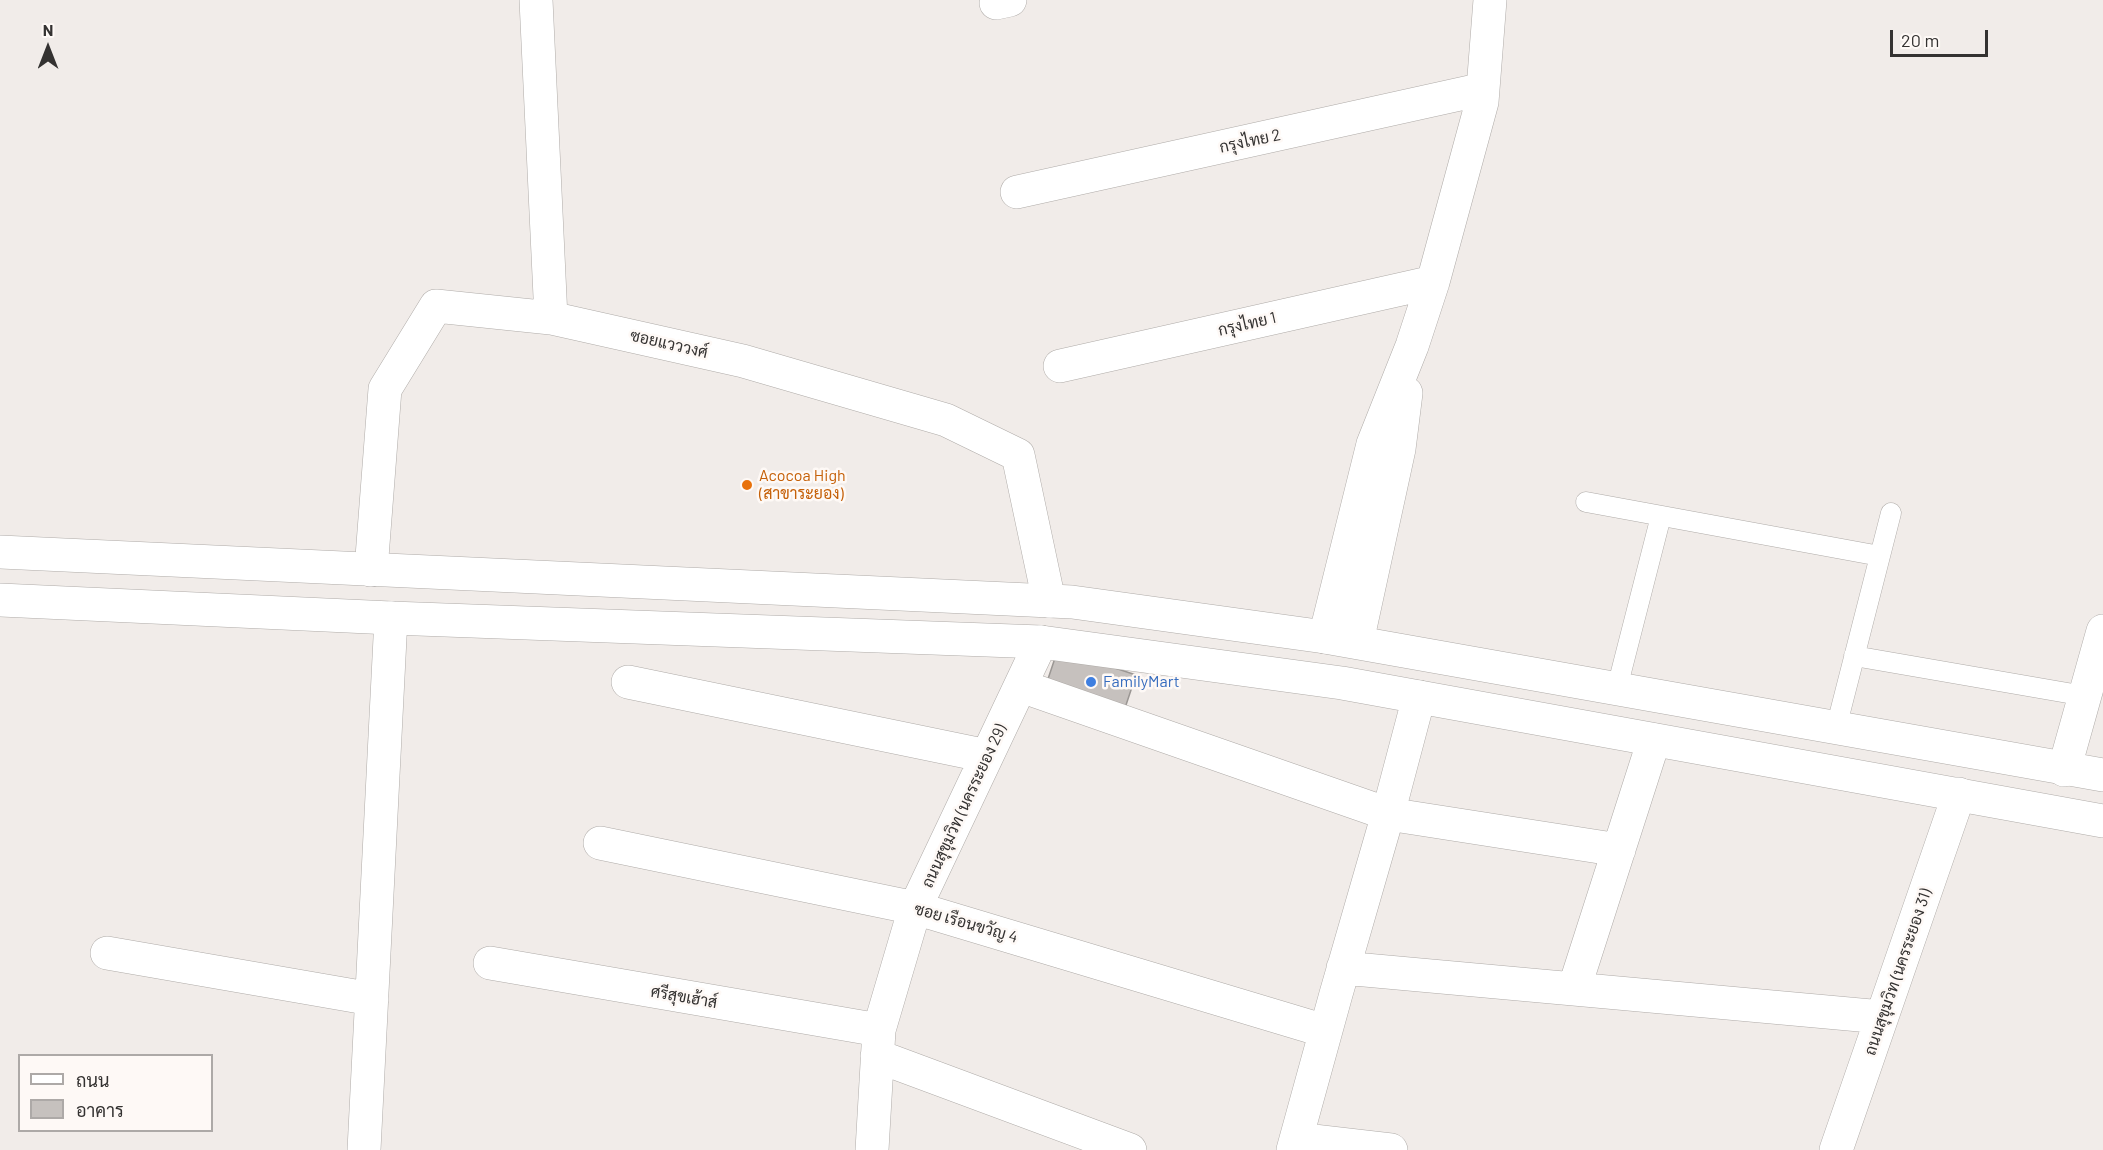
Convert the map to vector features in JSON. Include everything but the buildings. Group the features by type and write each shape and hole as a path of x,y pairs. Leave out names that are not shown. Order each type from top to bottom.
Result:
{"street":[{"path":"536,0 551,318"},
{"path":"1341,640 1373,444 1412,346 1433,282 1482,102 1490,0"},
{"name":"กรุงไทย 2","path":"1017,192 1483,89"},
{"name":"กรุงไทย 1","path":"1060,366 1433,282"},
{"name":"ซอยแวววงศ์","path":"371,570 385,389 436,306 551,318 743,361 946,420 1018,455 1049,601"},
{"path":"0,552 1072,602 1341,640 2064,770 2103,775"},
{"path":"281,612 282,566"},
{"path":"0,600 391,618 1041,642 1342,683 2103,821"},
{"path":"364,1150 391,618"},
{"path":"2064,770 2103,631"},
{"name":"ถนนสุขุมวิท (นครระยอง 29)","path":"872,1150 878,1043 915,908 1041,642"},
{"path":"628,682 987,756"},
{"path":"1020,686 1388,814 1619,850"},
{"path":"1390,1150 1294,1145 1419,697"},
{"path":"1574,989 1654,740"},
{"name":"ถนนสุขุมวิท (นครระยอง 31)","path":"1836,1150 1959,794"},
{"name":"ซอย เรือนขวัญ 4","path":"600,843 915,908 1325,1032"},
{"path":"107,953 372,999"},
{"name":"ศรีสุขเฮ้าส์","path":"490,963 878,1043 1130,1150"},
{"path":"1343,968 1882,1017"}],"lane":[{"path":"1586,502 1880,556"},
{"path":"1836,728 1891,513"},
{"path":"1617,688 1661,516"},
{"path":"1854,657 2085,696"}],"place":[{"name":"Acocoa High (สาขาระยอง)","path":"747,485"},
{"name":"FamilyMart","path":"1091,682"}]}
